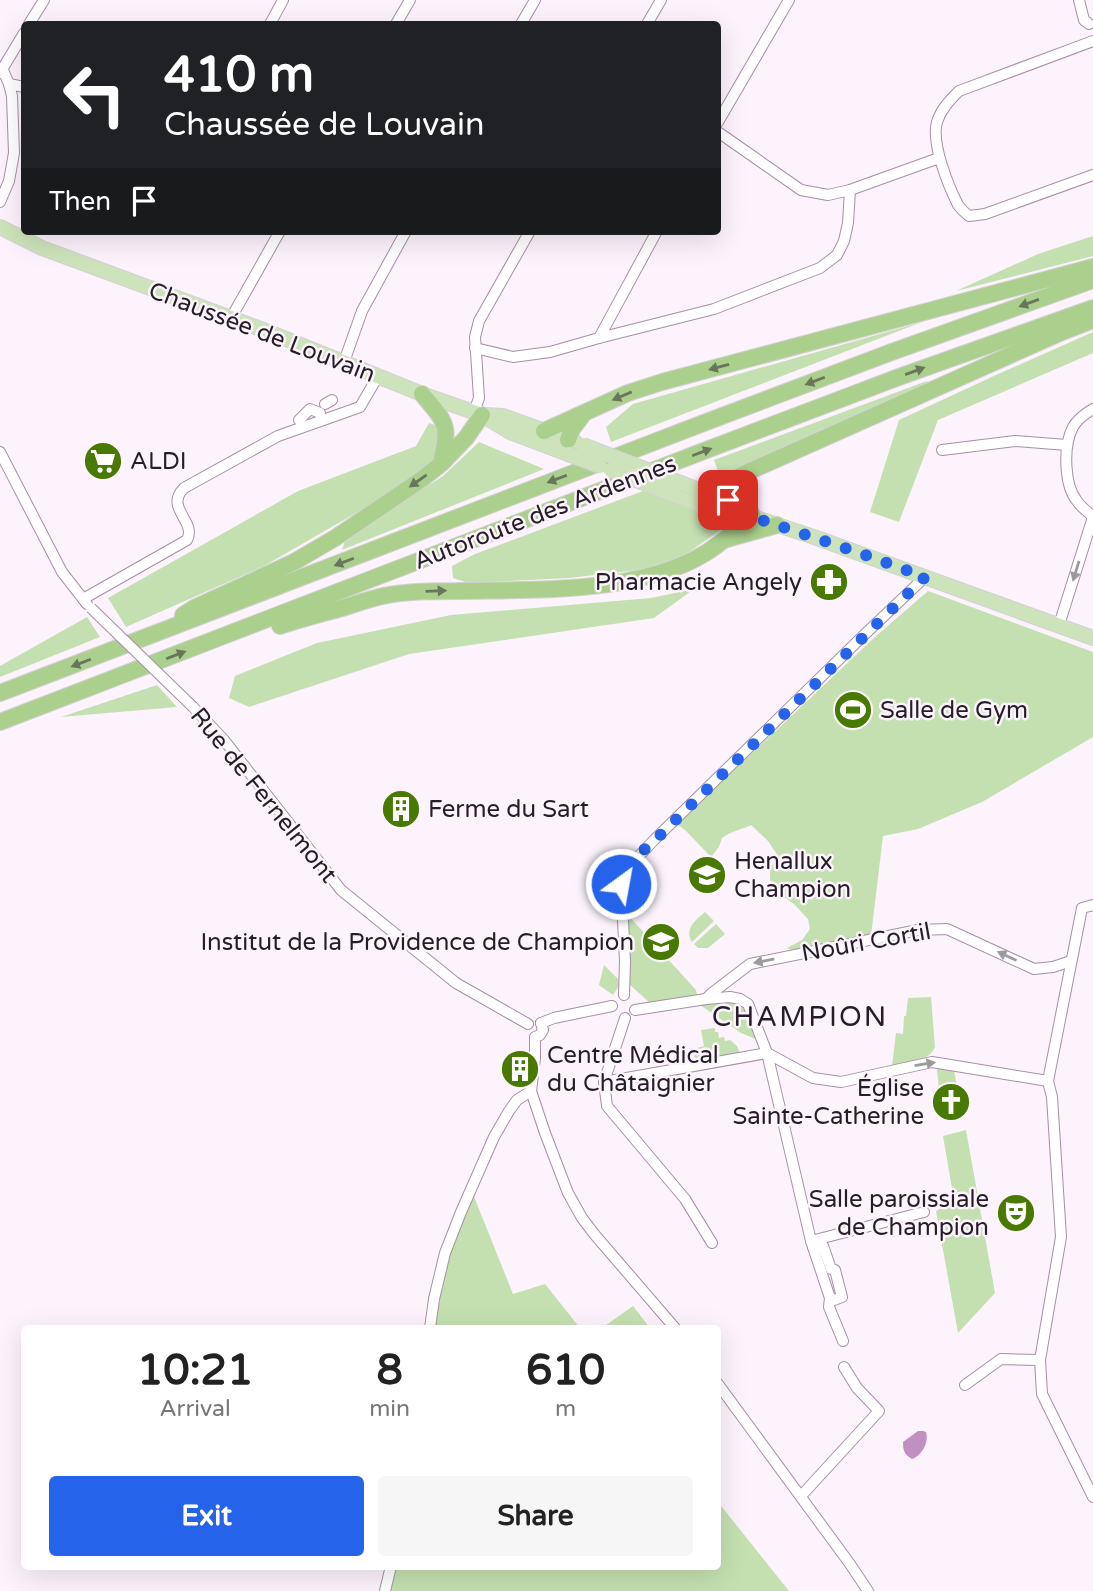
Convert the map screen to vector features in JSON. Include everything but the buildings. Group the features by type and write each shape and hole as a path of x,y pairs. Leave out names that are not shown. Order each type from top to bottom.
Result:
{"highway":[{"path":"544,430 628,393 662,382 1093,267"},
{"name":"Autoroute des Ardennes","path":"0,693 701,424 1093,280"},
{"name":"Autoroute des Ardennes","path":"0,722 735,439 1093,308"},
{"path":"708,492 1093,320"},
{"path":"422,394 446,427 441,464"},
{"path":"145,639 194,608 294,562 335,538 422,479 466,438 478,413"},
{"path":"573,446 572,429 584,414"},
{"path":"250,627 279,626 383,596 593,586 666,572 707,552 738,526 747,515 742,486 750,471"},
{"path":"724,540 777,525"}],"main road":[{"name":"Chaussée de Louvain","path":"0,227 42,248 232,318 422,394 478,413 503,416 544,430 677,496 724,513 747,515 857,552 1093,638"},
{"name":"Chaussée de Louvain","path":"0,239 42,248"},
{"name":"Chaussée de Louvain","path":"478,413 510,432 573,446 708,492 728,500 747,515"},
{"path":"677,496 698,496 708,492"}],"street":[{"path":"31,21 44,0"},
{"path":"272,21 283,0"},
{"path":"398,21 410,0"},
{"path":"524,21 535,0"},
{"path":"649,21 661,0"},
{"path":"721,117 789,0"},
{"path":"1079,0 1084,20 1091,22 1086,27 1088,36 1093,40"},
{"path":"0,202 9,181 14,153 12,96 1,71 21,38"},
{"path":"1093,40 959,91 937,120 934,136 939,158 959,207 969,216 985,214 1093,175"},
{"path":"9,85 21,87"},
{"path":"721,134 802,190 828,195 850,190 939,158"},
{"path":"475,348 513,357 550,352 714,309 820,268 836,255 844,241 850,190"},
{"path":"0,233 42,248"},
{"path":"232,318 278,235"},
{"path":"344,362 362,311 404,235"},
{"path":"478,413 475,337 480,321 528,235"},
{"path":"599,338 655,235"},
{"path":"83,599 187,540 190,531 177,506 176,498 184,488 278,436 360,407 378,376"},
{"path":"299,420 310,409 326,406"},
{"path":"1059,625 1093,517 1076,500 1067,473 1067,445 1073,426 1093,409"},
{"path":"942,450 1015,441 1067,445"},
{"name":"Rue de Fernelmont","path":"0,452 62,572 83,599 224,740 341,890 456,983 528,1024"},
{"path":"624,995 623,873 673,821 925,577"},
{"path":"1093,905 1082,908 1048,1081 1052,1097 1061,1237 1040,1360 1042,1394 1093,1497"},
{"name":"Noûri Cortil","path":"706,999 750,964 918,930 947,929 1034,969 1071,961"},
{"path":"635,1010 634,1001 624,995 616,998 612,1006 617,1017 625,1018 635,1010 706,999 730,997 748,1004 767,1053 812,1244 830,1298 829,1307 843,1341"},
{"path":"535,1037 527,1031 528,1024 534,1020 541,1023 612,1006"},
{"path":"625,1018 604,1082 607,1106 685,1199 712,1243"},
{"path":"535,1037 543,1030 541,1023"},
{"path":"535,1037 531,1091 569,1193 582,1218 595,1235 672,1325"},
{"path":"604,1082 767,1053 813,1078 841,1082 932,1062 1048,1081"},
{"path":"430,1325 445,1253 461,1212 494,1137 509,1111 517,1100 531,1091"},
{"path":"812,1244 924,1212"},
{"path":"965,1385 1001,1359 1040,1360"},
{"path":"801,1496 879,1411 857,1388 844,1367"},
{"path":"721,1388 868,1591"},
{"path":"385,1591 390,1570"}],"green space":[{"path":"1093,236 1093,256 956,291 1038,254"},
{"path":"922,322 611,442 606,427 633,404"},
{"path":"1093,332 1093,353 938,420 899,522 870,512 899,420"},
{"path":"927,381 930,386 720,477 714,460"},
{"path":"429,423 438,426 441,447 435,459 394,491 264,566 126,627 108,598 298,491 416,446"},
{"path":"479,442 544,469 342,550 346,538 443,476"},
{"path":"643,491 716,517 722,529 689,552 656,568 569,578 468,583 453,578 452,566 475,554"},
{"path":"694,589 654,618 409,654 249,707 229,698 235,676 317,643 451,615 651,598"},
{"path":"928,591 1093,652 1093,737 982,802 918,829 883,836 871,936 794,951 787,948 802,940 810,929 808,919 782,896 770,880 770,867 780,859 768,841 751,825 722,838 711,857 677,824 875,637"},
{"path":"87,617 100,637 0,677 0,666"},
{"path":"157,685 177,707 61,717"},
{"path":"705,912 714,921 692,942 690,928"},
{"path":"626,913 696,990 697,995 650,1003 629,984"},
{"path":"716,924 725,934 708,948 698,948 694,944"},
{"path":"604,965 618,979 619,986 613,995 599,985"},
{"path":"931,997 935,1047 923,1059 892,1066 896,1033 903,1034 908,998"},
{"path":"728,999 747,1005 758,1040 741,1033 700,1005"},
{"path":"715,1028 719,1038 730,1040 737,1046 740,1054 696,1064 693,1049 704,1046 701,1030"},
{"path":"937,1069 954,1070 957,1086 939,1090"},
{"path":"966,1130 995,1293 958,1333 936,1211 954,1200 943,1136"},
{"path":"473,1194 513,1294 545,1284 578,1325 436,1325 446,1262"},
{"path":"633,1306 648,1325 606,1325"},
{"path":"721,1506 789,1591 389,1591 395,1570 721,1570"}],"shaded area":[{"path":"918,1431 926,1432 926,1444 922,1452 912,1459 904,1452 903,1442"}],"place":[{"name":"ALDI","path":"103,461"},
{"name":"Pharmacie Angely","path":"829,582"},
{"name":"Salle de Gym","path":"853,710"},
{"name":"Ferme du Sart","path":"401,809"},
{"name":"Henallux Champion","path":"707,875"},
{"name":"Institut de la Providence de Champion","path":"661,942"},
{"name":"Centre Médical du Châtaignier","path":"520,1069"},
{"name":"Église Sainte-Catherine","path":"951,1102"},
{"name":"Salle paroissiale de Champion","path":"1016,1213"}],"district":[{"name":"CHAMPION","path":"800,1016"}],"route":[{"path":"621,884 623,873 654,841 925,577 741,513 728,500"}]}
